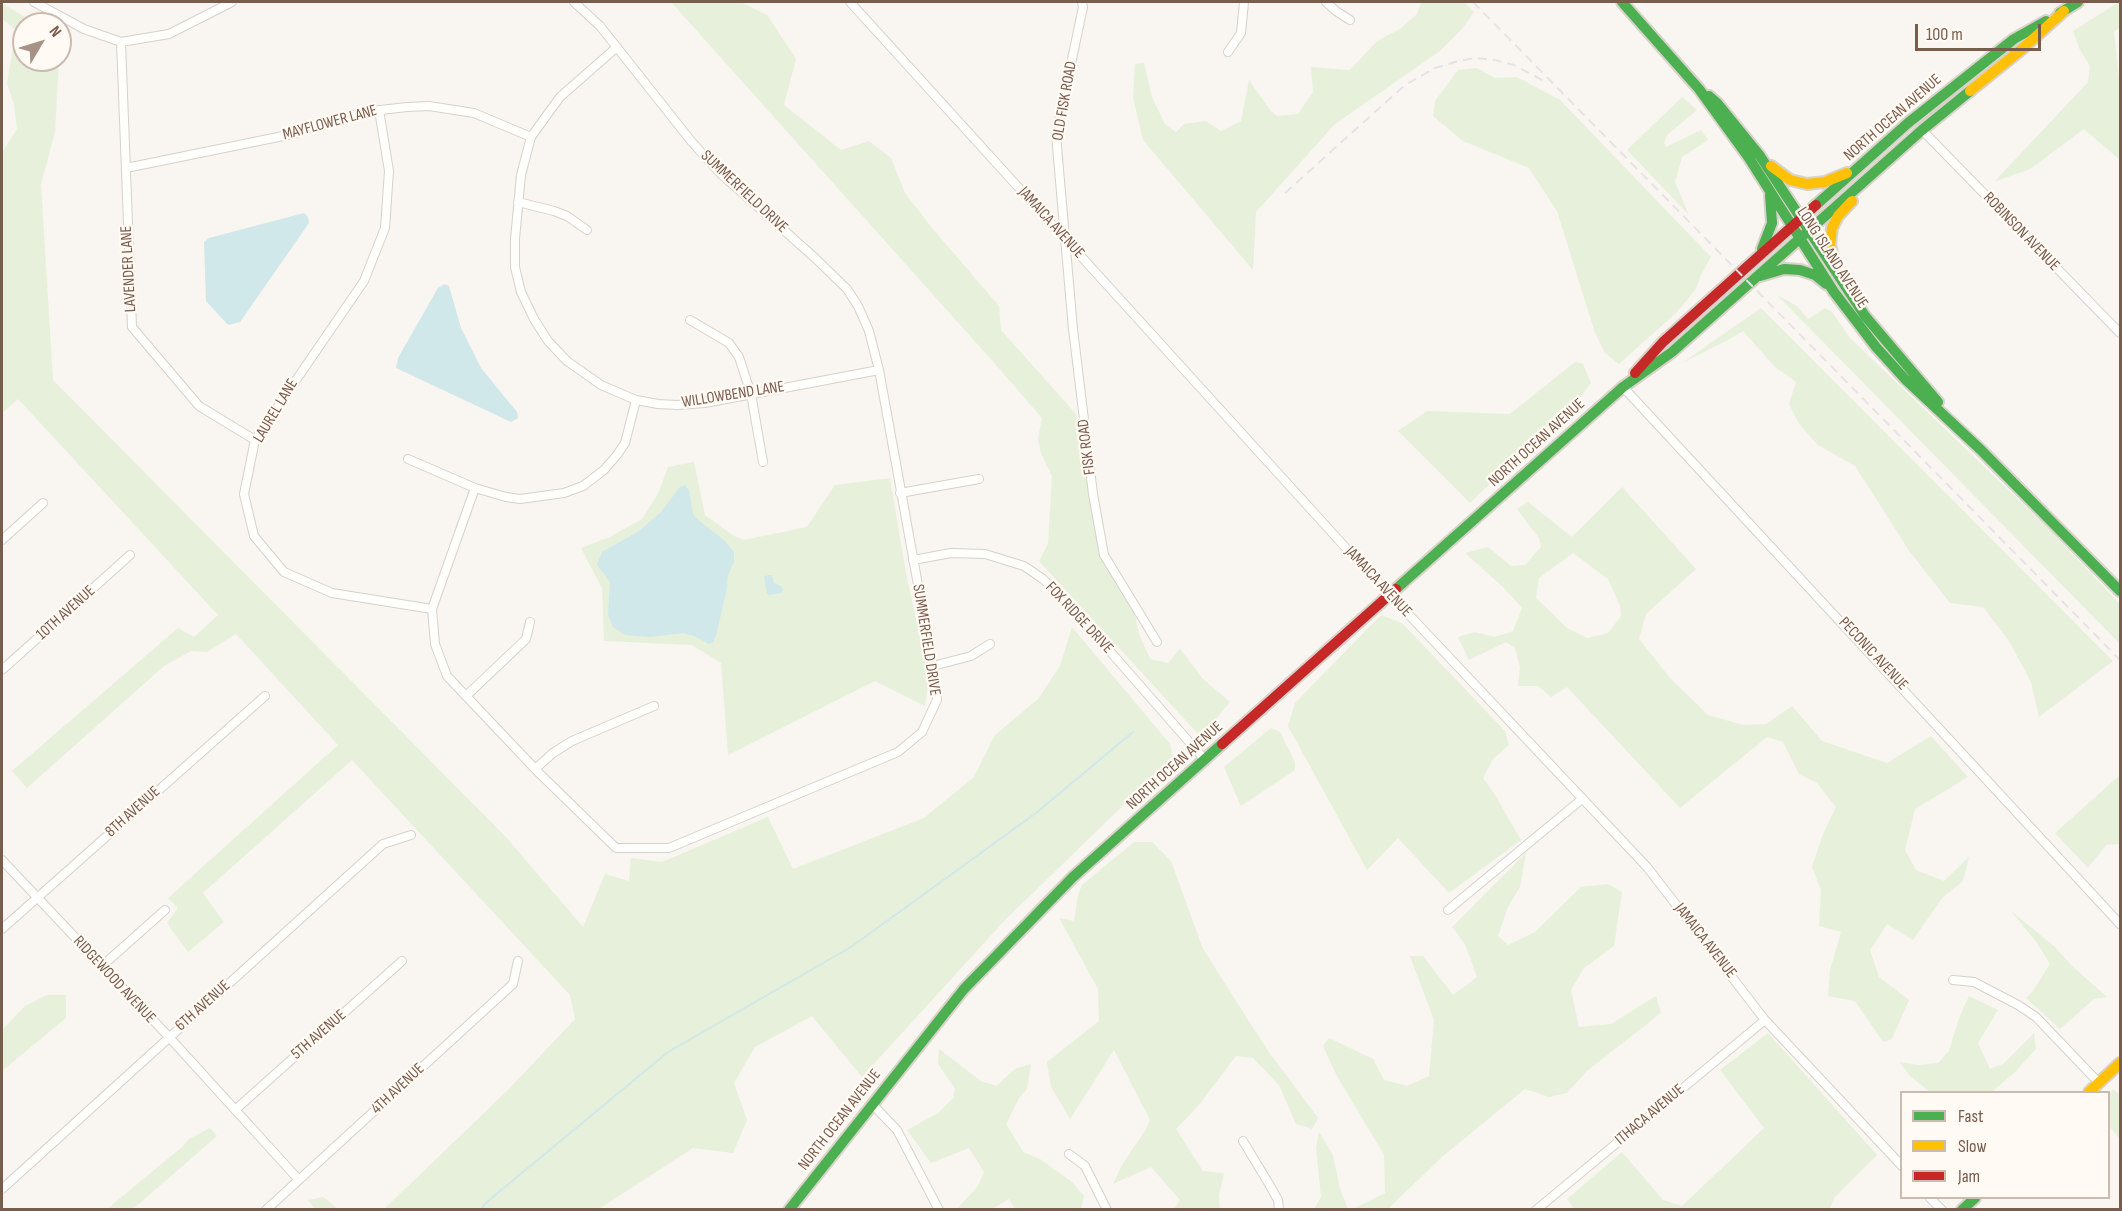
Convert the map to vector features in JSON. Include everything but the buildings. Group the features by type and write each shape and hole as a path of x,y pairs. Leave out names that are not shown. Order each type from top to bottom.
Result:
{"main road":[{"name":"LONG ISLAND AVENUE","path":"1622,2 1699,88 1768,188 1797,222"},
{"name":"NORTH OCEAN AVENUE","path":"1623,387 1663,342 1923,110 2014,39 2078,2"},
{"name":"NORTH OCEAN AVENUE","path":"789,1209 951,1005 1006,944 1073,877 1623,387 1672,352 1922,130 2022,49 2064,11"},
{"name":"LONG ISLAND AVENUE","path":"1699,88 1717,103 1760,156 1834,292 1862,329 1890,363 1924,398 1959,428"},
{"path":"1760,156 1783,176 1800,183 1824,182 1858,167"},
{"path":"1845,287 1832,252 1832,228 1843,210 1889,159"},
{"path":"1758,256 1772,223 1772,207 1768,188"},
{"name":"LONG ISLAND AVENUE","path":"1804,234 1892,350 1959,428 2121,591"},
{"path":"1757,277 1784,269 1800,270 1821,279 1834,292"},
{"path":"2090,1091 2121,1063"}],"street":[{"path":"34,2 84,29 121,42 169,34 232,2"},
{"name":"SUMMERFIELD DRIVE","path":"475,488 432,609 435,644 447,676 535,769 616,848 669,848 898,752 922,732 937,700 933,666 879,370 869,331 858,306 847,289 720,173 690,141 600,26 574,2"},
{"name":"JAMAICA AVENUE","path":"850,2 1390,594 1647,867 1765,1020 1900,1164"},
{"name":"OLD FISK ROAD","path":"1064,237 1056,135 1083,2"},
{"path":"1228,52 1241,33 1244,2"},
{"path":"1326,2 1350,20"},
{"name":"LAVENDER LANE","path":"121,42 126,224 132,327 199,406 255,440"},
{"name":"WILLOWBEND LANE","path":"617,47 560,97 531,137 521,175 515,239 515,267 521,292 548,341 567,361 601,385 636,400 677,405 705,403 879,370"},
{"name":"MAYFLOWER LANE","path":"126,168 293,134 351,115 429,106 474,113 531,137"},
{"name":"LAUREL LANE","path":"379,110 389,171 385,228 364,280 255,440 244,494 255,536 284,572 332,593 432,609"},
{"name":"ROBINSON AVENUE","path":"1922,130 2121,333"},
{"path":"518,202 567,216 587,230"},
{"name":"FISK ROAD","path":"1064,237 1091,483 1104,555 1157,642"},
{"path":"690,320 729,343 739,357 751,394 764,462"},
{"name":"PECONIC AVENUE","path":"1623,387 2121,924"},
{"path":"408,459 475,488 520,499 564,493 583,486 604,470 625,443 636,400"},
{"path":"900,494 979,478"},
{"path":"2,540 43,503"},
{"name":"FOX RIDGE DRIVE","path":"913,560 951,553 985,554 1024,566 1043,579 1067,602 1204,760"},
{"name":"10TH AVENUE","path":"2,670 130,555"},
{"path":"466,696 526,639 530,622"},
{"path":"933,666 971,656 990,644"},
{"name":"8TH AVENUE","path":"2,929 265,696"},
{"path":"535,769 553,753 572,741 654,706"},
{"path":"1448,910 1582,799"},
{"name":"6TH AVENUE","path":"2,1189 383,844 411,835"},
{"name":"RIDGEWOOD AVENUE","path":"2,860 169,1037 299,1180"},
{"path":"102,966 165,910"},
{"name":"5TH AVENUE","path":"235,1110 402,961"},
{"name":"4TH AVENUE","path":"266,1209 513,984 518,961"},
{"path":"1953,980 1974,982 2027,1011 2054,1034 2099,1083"},
{"name":"ITHACA AVENUE","path":"1536,1209 1765,1020"},
{"path":"872,1104 897,1131 939,1209"},
{"path":"1243,1141 1278,1200 1279,1209"},
{"path":"1069,1154 1085,1166 1107,1209"}],"green space":[{"path":"671,2 741,2 767,15 796,59 784,105 841,150 869,141 891,158 905,193 999,306 1001,330 1076,414 1101,556 1134,610 1139,634 1150,659 1168,663 1180,649 1203,679 1230,702 1201,737 1039,561 1048,544 1052,476 1041,453 1038,439 1042,418"},
{"path":"1421,2 1464,2 1474,12 1462,29 1440,51 1335,124 1256,212 1253,270 1143,140 1133,97 1135,64 1144,63 1152,97 1165,124 1176,132 1184,124 1206,121 1221,131 1241,121 1249,80 1270,110 1277,116 1298,114 1313,92 1311,67 1350,70 1377,41 1400,29 1417,14"},
{"path":"2119,2 2120,27 2114,32 2120,89 2120,160 2084,129 2030,169 1994,182 2088,82 2090,66 2079,48 2073,31"},
{"path":"2,3 17,12 12,12 12,27 2,19"},
{"path":"12,54 12,72 58,72 55,132 41,184 53,380 505,836 583,927 605,874 629,881 631,858 662,862 768,817 793,869 924,818 974,777 995,735 1038,699 1060,666 1072,627 1170,744 1173,757 1005,920 862,1077 812,1016 755,1047 734,1083 747,1120 733,1153 693,1148 599,1209 384,1209 509,1089 575,1019 570,995 352,760 203,893 224,922 188,952 167,923 178,908 168,898 338,745 236,634 207,652 191,651 164,666 27,788 12,771 178,628 194,637 218,615 18,399 2,413 2,152 17,129 14,105 7,83"},
{"path":"1477,68 1495,78 1517,77 1560,100 1711,257 1696,289 1677,312 1619,364 1605,353 1595,333 1557,211 1529,168 1463,141 1433,116 1435,101 1458,70"},
{"path":"1682,97 1697,110 1667,135 1664,143 1666,147 1701,130 1708,140 1682,157 1675,182 1689,215 1627,150"},
{"path":"1777,295 1797,306 1808,319 1825,308 1832,312 1850,338 2042,522 2120,604 2120,644"},
{"path":"1761,308 2113,661 2039,717 2031,682 2009,641 1983,607 1950,603 1910,552 1855,466 1818,445 1799,424 1789,404 1796,382 1775,367 1743,331 1682,363"},
{"path":"1575,362 1583,364 1591,383 1580,398 1470,503 1398,431 1427,411 1510,414"},
{"path":"694,462 705,515 734,536 744,540 807,527 835,485 890,478 906,573 929,678 925,706 875,681 728,755 721,663 692,645 604,641 602,588 581,548 610,537 642,519 658,494 668,467"},
{"path":"1622,487 1696,569 1646,614 1639,639 1670,678 1708,715 1743,725 1766,724 1792,706 1822,741 1887,763 1931,736 1968,777 1915,809 1905,850 1916,870 1944,881 1969,857 1963,881 1942,898 1913,940 1887,924 1870,950 1879,977 1909,1000 1892,1039 1883,1042 1855,1001 1828,996 1830,970 1841,932 1819,926 1821,890 1812,867 1823,834 1836,807 1817,783 1799,774 1783,742 1767,737 1680,808 1567,687 1551,697 1538,686 1518,686 1520,667 1515,648 1506,642 1469,660 1458,637 1475,632 1495,637 1513,631 1522,608 1504,588 1465,553 1488,547 1511,566 1525,565 1541,547 1539,538 1517,509 1528,502 1572,537","holes":["1573,553 1608,579 1620,606 1621,616 1608,633 1587,638 1567,628 1536,598 1539,578"]},
{"path":"1381,615 1402,623 1505,731 1509,745 1493,759 1483,778 1521,840 1449,893 1398,838 1367,870 1288,726 1295,703"},
{"path":"1271,728 1280,732 1295,762 1295,770 1241,806 1224,767"},
{"path":"2120,775 2120,844 2106,845 2088,868 2055,833"},
{"path":"1134,842 1152,842 1171,861 1203,949 1266,1048 1318,1118 1312,1129 1296,1124 1279,1085 1253,1058 1236,1056 1198,1106 1176,1129 1203,1171 1224,1173 1219,1195 1220,1209 1174,1209 1180,1200 1151,1167 1113,1184 1123,1163 1150,1120 1114,1050 1070,1119 1051,1087 1047,1062 1099,1021 1098,989 1059,918 1074,921 1082,885"},
{"path":"1526,853 1520,887 1508,907 1498,936 1508,945 1535,932 1581,887 1608,884 1622,892 1614,946 1584,968 1571,990 1579,1027 1611,1024 1656,996 1661,1013 1587,1071 1567,1093 1549,1097 1525,1089 1443,1156 1388,1209 1353,1209 1385,1193 1384,1155 1337,1076 1323,1046 1329,1038 1373,1059 1384,1080 1407,1086 1429,1076 1434,1020 1410,956 1423,956 1453,995 1477,977 1465,944 1452,927"},
{"path":"2011,911 2055,947 2071,965 2107,997 2094,999 2060,1029 2026,998 2050,964 2037,943"},
{"path":"47,995 66,995 66,1018 2,1071 2,1030 25,1006"},
{"path":"1969,996 1998,1010 1978,1043 1990,1069 2003,1064 2034,1033 2036,1049 1993,1091 1929,1091 1910,1076 1899,1062 1919,1065 1938,1063 1949,1051 1959,1018"},
{"path":"1768,1033 1877,1155 1834,1198 1830,1209 1574,1209 1567,1199 1622,1152 1663,1200 1682,1206 1764,1128 1720,1070"},
{"path":"939,1049 981,1081 996,1086 1015,1069 1031,1064 1027,1089 1019,1098 1006,1124 1023,1152 1040,1159 1072,1182 1084,1196 1081,1209 1015,1209 1009,1199 992,1209 957,1209 978,1186 984,1172 969,1148 931,1163 907,1130 938,1113 953,1098 955,1089 938,1064"},
{"path":"2113,1089 2120,1095 2120,1139 2110,1127 2110,1094"},
{"path":"210,1128 217,1136 133,1209 107,1209 189,1139"},
{"path":"1319,1132 1333,1155 1340,1189 1348,1209 1314,1209 1321,1197 1316,1148"},
{"path":"323,1197 338,1209 315,1209 308,1200"}],"water":[{"path":"304,213 309,223 240,322 228,325 206,301 204,242 209,238"},
{"path":"444,284 449,286 461,328 481,368 517,412 518,418 511,422 396,368 398,358 438,288"},
{"path":"685,485 689,490 693,514 725,541 734,552 734,562 728,575 716,636 709,644 683,633 650,637 625,635 613,627 608,615 610,582 597,565 602,552 639,531 661,512 680,487"},
{"path":"772,575 774,583 781,586 783,590 781,593 769,595 764,576"}],"waterway":[{"path":"480,1210 668,1052 851,947 1036,813 1133,732"}],"railway":[{"path":"1473,2 2120,660"},
{"path":"1285,193 1405,85 1435,68 1474,58 1495,60 1514,65 1544,81"}],"traffic: fast":[{"path":"1622,2 1699,89 1749,158 1834,292 1876,347 1905,379 1981,450 2120,591"},
{"path":"2060,13 2078,2"},
{"path":"1816,205 1908,123 2014,39 2046,21"},
{"path":"1396,589 1623,387 1672,352 1922,130 1970,91"},
{"path":"1709,96 1760,156 1865,316 1938,402"},
{"path":"1762,249 1772,223 1770,195"},
{"path":"1760,276 1784,269 1800,270 1815,275 1826,284"},
{"path":"789,1210 964,989 1073,877 1222,744"},
{"path":"1962,1210 1974,1199"}],"traffic: slow":[{"path":"1970,91 2064,11"},
{"path":"1771,166 1790,180 1807,184 1825,182 1847,173"},
{"path":"1835,264 1830,245 1832,228 1838,216 1852,201"},
{"path":"2090,1091 2120,1063"}],"traffic: jam":[{"path":"1635,373 1663,342 1816,205"},
{"path":"1222,744 1396,589"}]}
